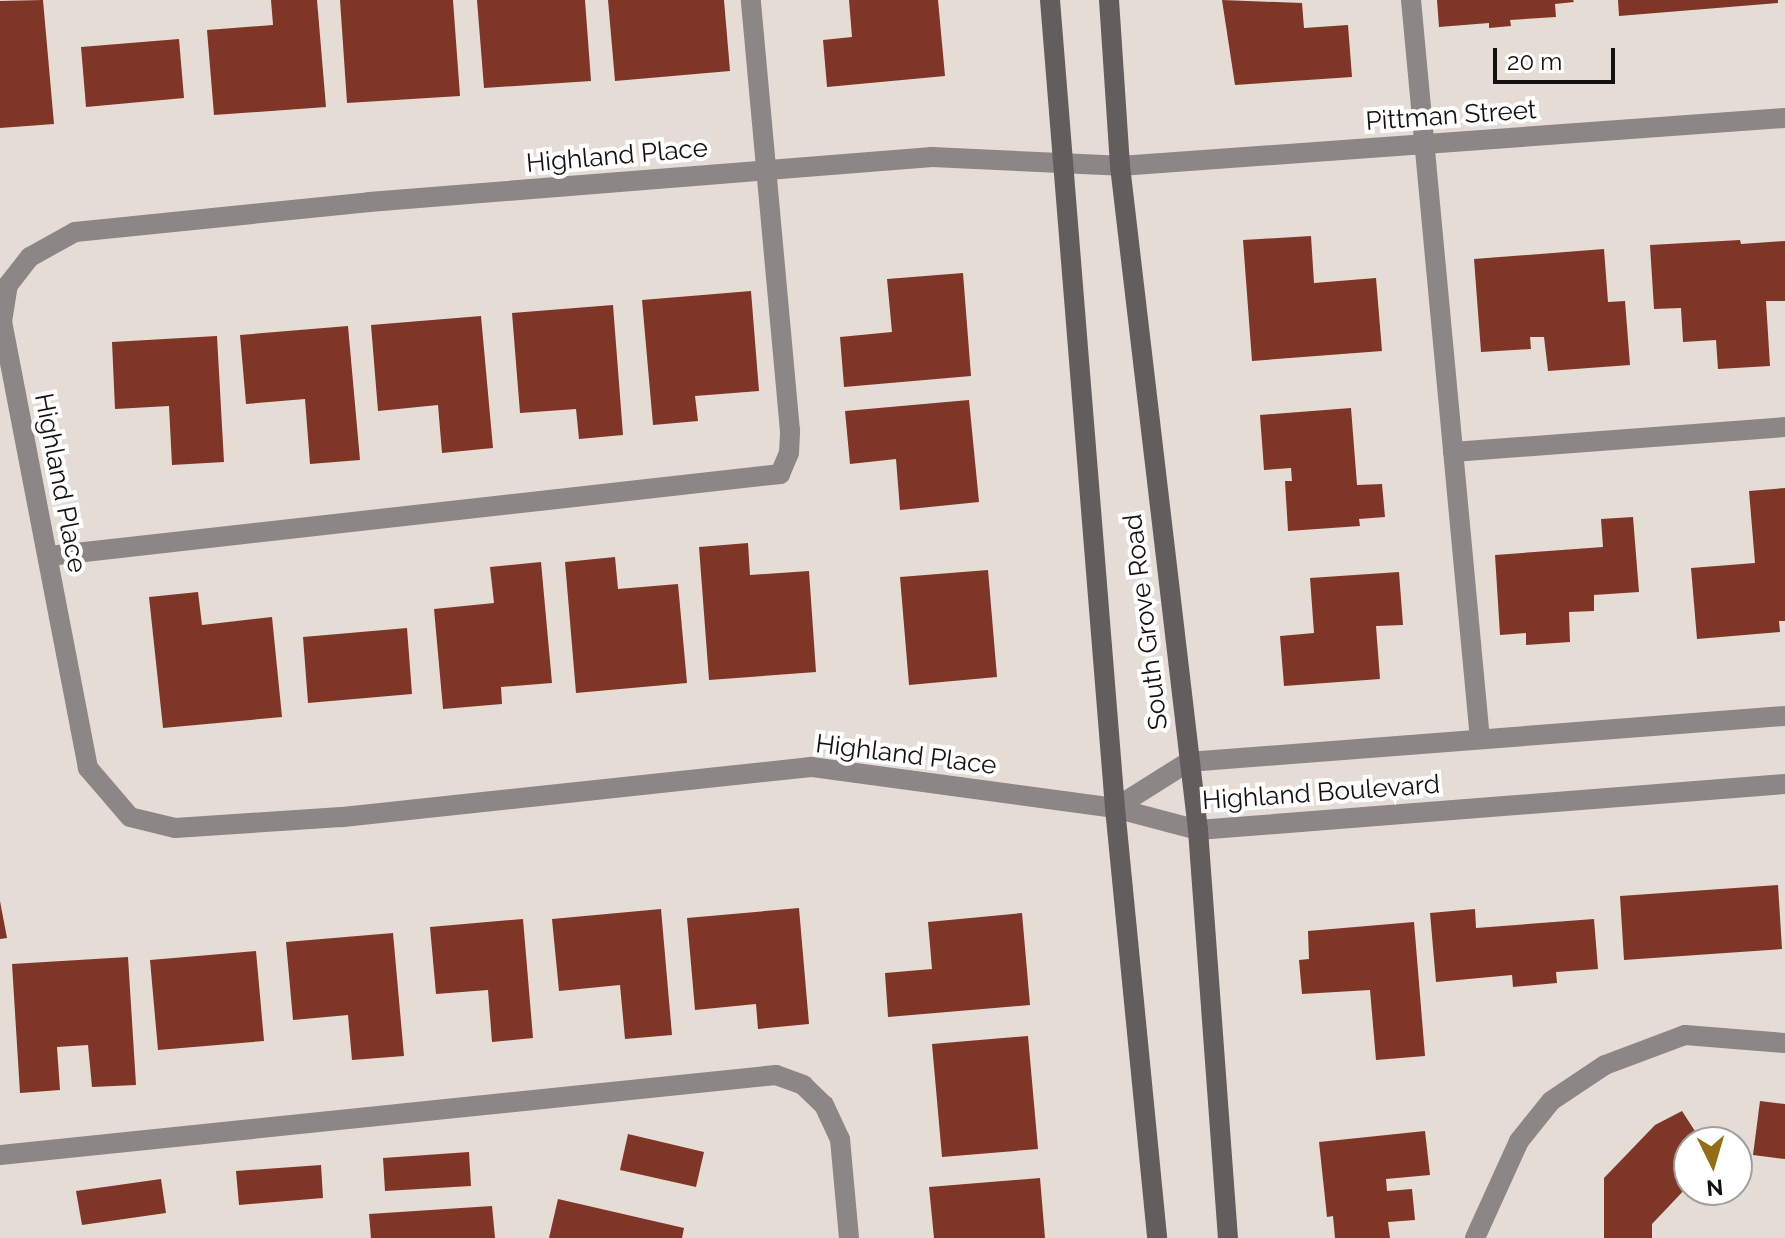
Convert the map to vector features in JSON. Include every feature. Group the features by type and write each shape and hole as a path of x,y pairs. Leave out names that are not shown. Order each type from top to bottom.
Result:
{"main road":[{"name":"South Grove Road","path":"1050,0 1115,808 1157,1238"},
{"name":"South Grove Road","path":"1109,0 1120,166 1198,830 1228,1238"}],"street":[{"path":"49,556 780,474 789,453 790,431 751,0"},
{"path":"1411,0 1480,739"},
{"name":"Pittman Street","path":"1120,166 1785,118"},
{"name":"Highland Place","path":"1115,808 811,767 341,817 175,828 130,817 88,768 2,322 8,285 30,257 75,232 932,157 1065,168 1120,166"},
{"path":"1453,452 1785,427"},
{"name":"Highland Boulevard","path":"1115,808 1188,762 1785,716"},
{"name":"Highland Boulevard","path":"1115,808 1198,830 1785,784"},
{"path":"1475,1238 1519,1141 1551,1101 1605,1065 1685,1035 1785,1043"},
{"path":"0,1155 776,1075 803,1085 814,1095 840,1139 849,1238"}],"building":[{"path":"43,0 54,124 0,128 0,1"},
{"path":"271,0 317,0 326,107 214,115 207,30 273,25"},
{"path":"340,0 453,0 460,96 347,103"},
{"path":"477,0 585,0 591,81 484,88"},
{"path":"608,0 724,0 730,71 615,81"},
{"path":"849,0 938,0 945,76 827,87 823,40 852,37"},
{"path":"1222,0 1302,3 1304,28 1348,25 1352,77 1235,85"},
{"path":"1437,0 1574,2 1555,4 1556,17 1510,20 1511,26 1489,28 1489,23 1439,27"},
{"path":"1618,0 1778,0 1778,3 1619,16"},
{"path":"179,39 184,98 86,107 81,47"},
{"path":"1311,236 1314,283 1376,278 1382,351 1252,361 1243,240"},
{"path":"1740,240 1741,244 1785,241 1785,301 1766,301 1770,366 1718,369 1716,340 1683,342 1681,308 1654,309 1650,245"},
{"path":"1604,249 1608,302 1625,301 1630,365 1548,371 1544,337 1530,337 1531,349 1481,352 1474,259"},
{"path":"963,273 971,376 844,387 840,337 892,332 887,279"},
{"path":"751,291 759,391 695,396 698,421 653,425 642,300"},
{"path":"613,305 623,435 579,439 576,409 520,413 512,313"},
{"path":"481,316 493,448 442,453 438,405 378,411 371,325"},
{"path":"348,326 360,460 310,464 305,399 246,404 240,335"},
{"path":"217,336 224,462 172,465 169,406 115,409 112,342"},
{"path":"969,400 979,502 900,510 896,459 850,464 845,411"},
{"path":"1351,408 1357,485 1382,484 1385,517 1359,519 1360,526 1288,531 1285,481 1292,481 1291,468 1264,470 1260,415"},
{"path":"1785,488 1785,621 1779,621 1780,632 1697,639 1691,568 1755,563 1749,491"},
{"path":"1633,517 1639,592 1594,595 1594,611 1569,612 1570,642 1526,645 1526,633 1500,635 1495,555 1603,547 1601,519"},
{"path":"748,543 750,575 809,571 816,672 709,680 699,547"},
{"path":"615,557 618,589 678,584 687,683 576,693 565,562"},
{"path":"541,562 552,683 501,687 502,704 443,709 434,609 494,603 490,567"},
{"path":"988,570 997,677 909,685 900,577"},
{"path":"1399,572 1403,625 1376,626 1380,679 1284,686 1280,636 1314,633 1310,578"},
{"path":"198,592 202,625 272,617 282,717 163,728 149,597"},
{"path":"407,628 412,694 308,703 303,637"},
{"path":"1778,885 1782,949 1624,960 1620,896"},
{"path":"0,901 7,938 0,939"},
{"path":"799,908 809,1024 758,1029 756,1004 695,1010 687,918"},
{"path":"661,909 672,1035 625,1039 620,985 559,991 552,919"},
{"path":"1475,909 1476,928 1594,919 1598,969 1556,972 1557,983 1513,987 1512,975 1436,982 1430,913"},
{"path":"1022,913 1030,1005 888,1017 885,973 932,969 928,922"},
{"path":"523,919 533,1038 492,1042 488,990 436,994 430,927"},
{"path":"1414,922 1425,1056 1376,1060 1370,990 1302,994 1299,960 1309,959 1308,931"},
{"path":"393,933 404,1056 352,1060 348,1015 293,1020 286,942"},
{"path":"256,951 264,1041 158,1050 150,960"},
{"path":"128,957 136,1085 92,1087 88,1045 57,1047 60,1090 20,1093 12,964"},
{"path":"1028,1036 1038,1149 942,1157 932,1044"},
{"path":"1760,1101 1785,1104 1785,1159 1753,1155"},
{"path":"1682,1111 1692,1126 1673,1126 1673,1202 1652,1224 1652,1238 1604,1238 1604,1178 1655,1125"},
{"path":"1425,1131 1430,1175 1386,1179 1387,1191 1412,1189 1415,1220 1388,1222 1390,1238 1335,1238 1333,1216 1327,1217 1319,1142"},
{"path":"628,1134 704,1152 696,1187 620,1170"},
{"path":"469,1152 471,1186 385,1191 383,1158"},
{"path":"321,1165 323,1198 239,1205 236,1171"},
{"path":"1040,1178 1045,1238 934,1238 929,1187"},
{"path":"161,1179 166,1213 82,1225 76,1191"},
{"path":"558,1199 684,1228 682,1238 549,1238"},
{"path":"492,1206 495,1238 371,1238 369,1214"}]}
